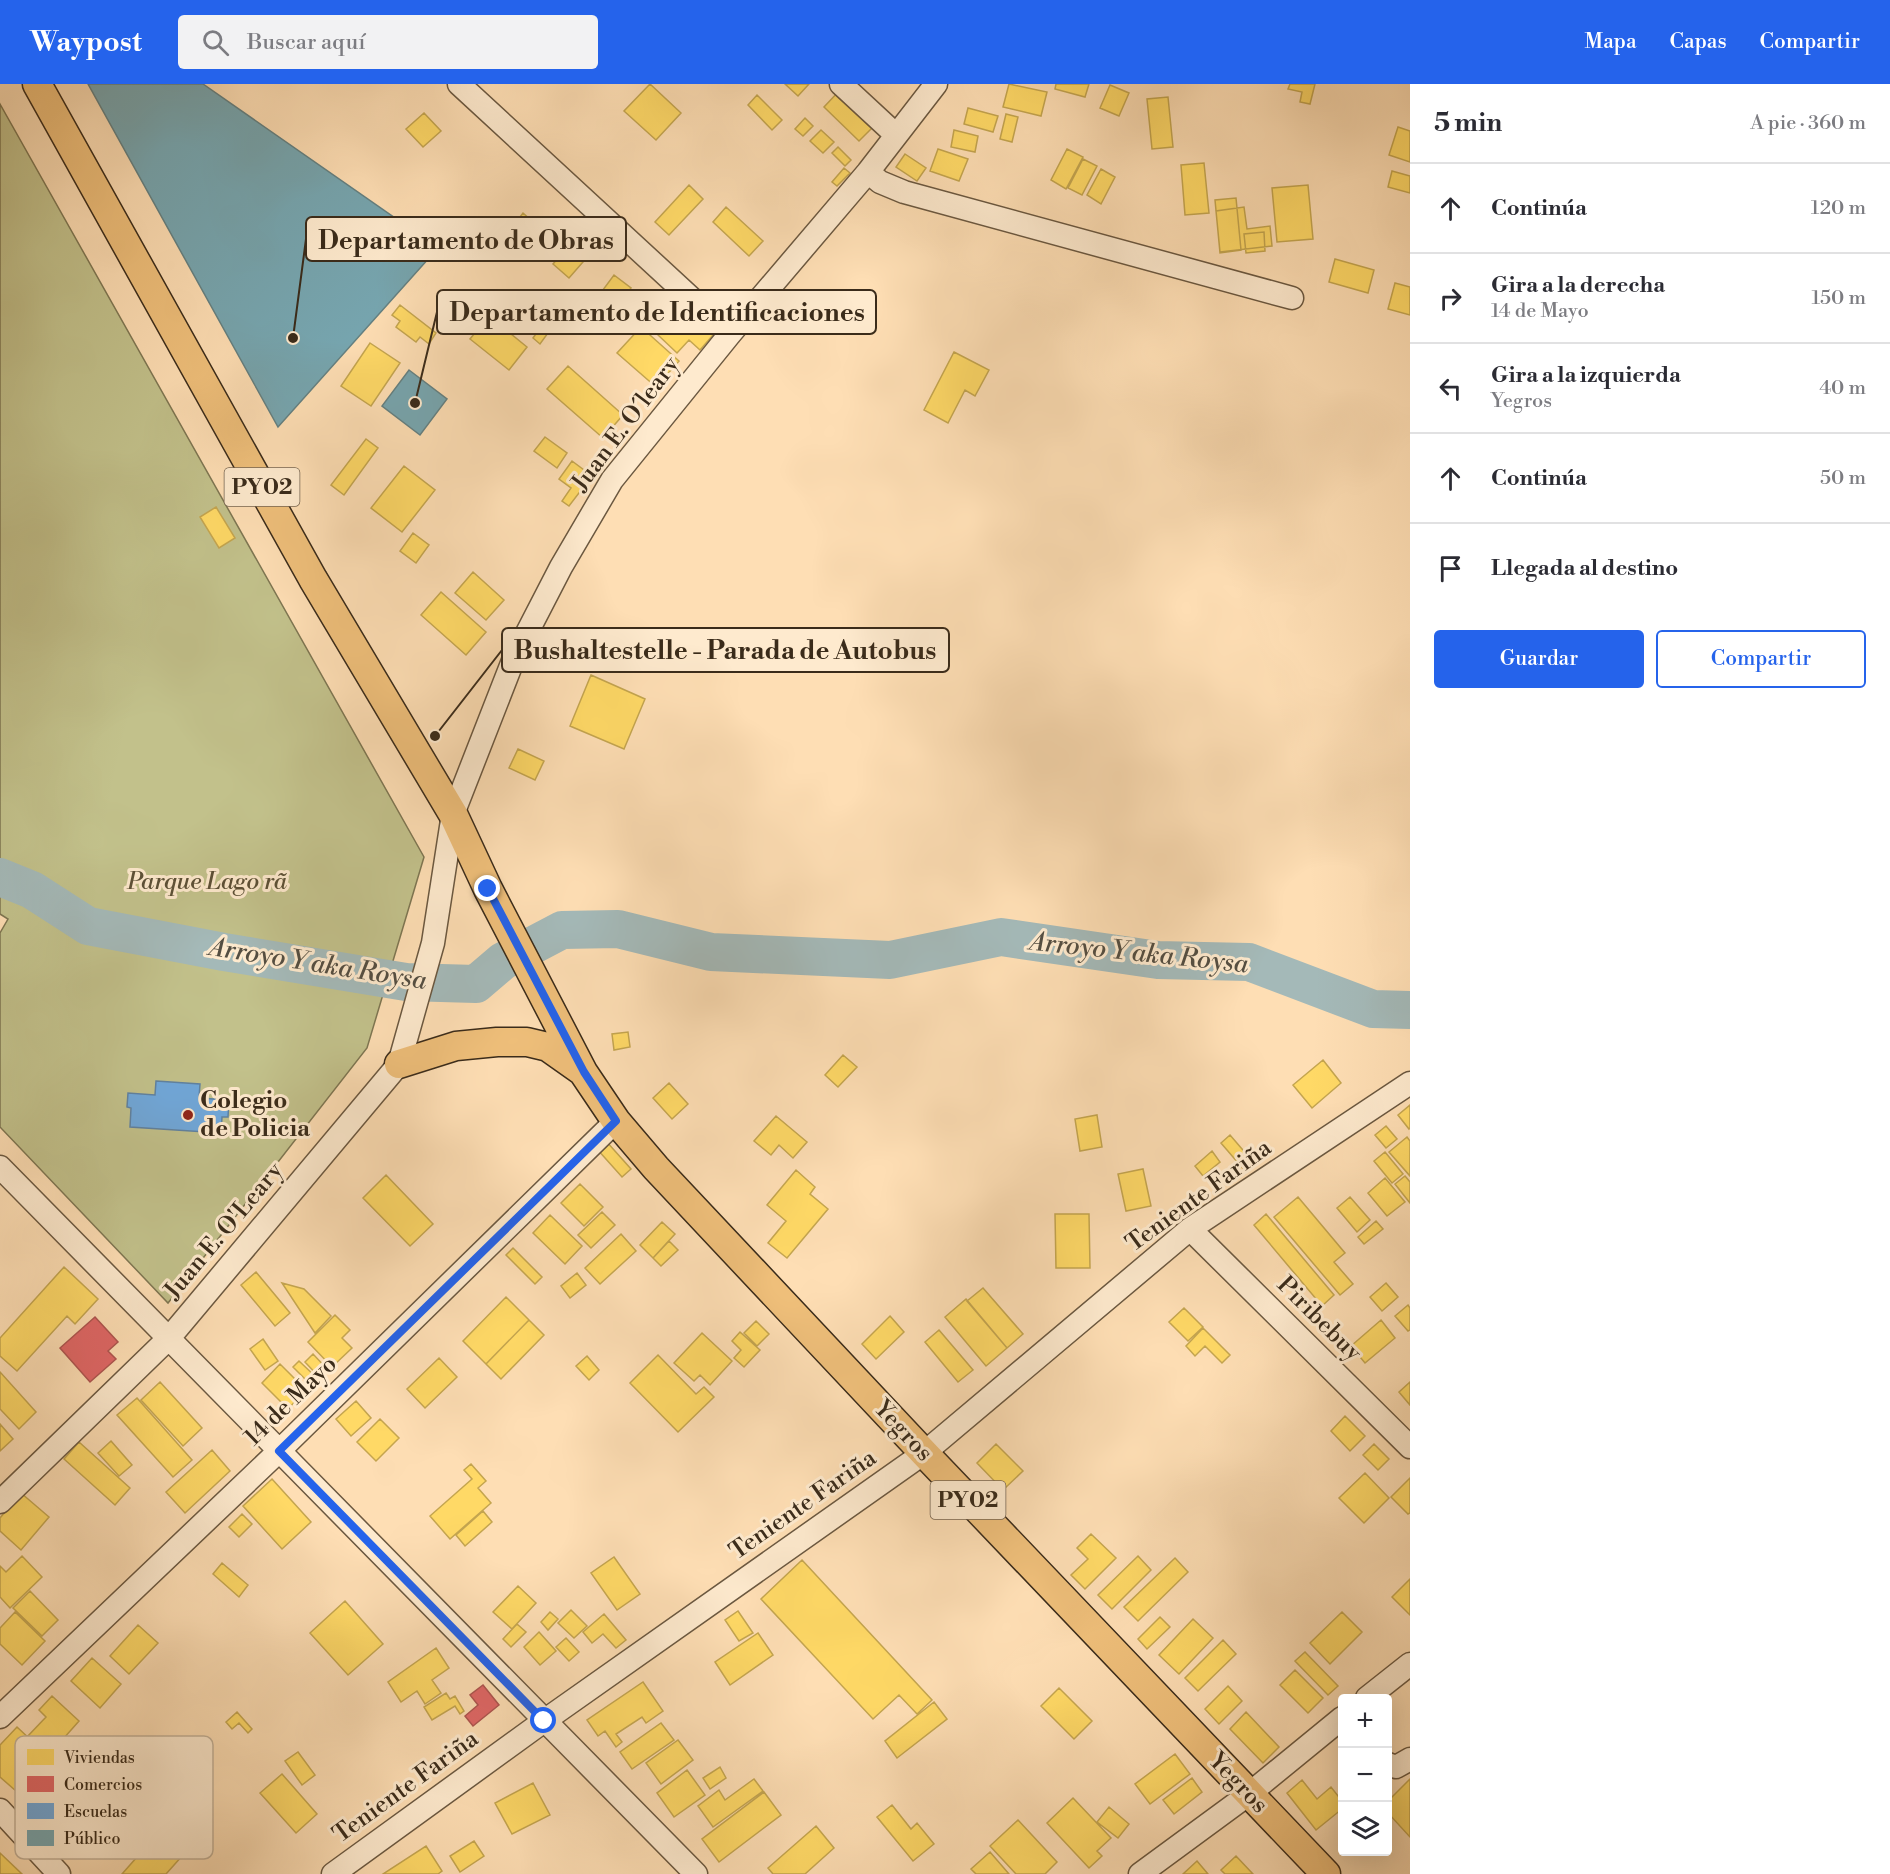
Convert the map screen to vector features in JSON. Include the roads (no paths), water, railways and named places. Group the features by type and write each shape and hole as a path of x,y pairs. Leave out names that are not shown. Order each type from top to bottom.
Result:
{"main road":[{"name":"PY02","path":"37,84 313,579 453,814"},
{"name":"Yegros","path":"453,814 488,889 584,1072 616,1121 656,1168 924,1453 1326,1874"},
{"path":"399,1064 456,1046 527,1042 548,1047 584,1072"}],"street":[{"path":"459,84 730,334"},
{"path":"841,84 896,134"},
{"name":"Juan E. O´leary","path":"453,814 514,658 561,567 612,480 730,334 868,172 936,84"},
{"path":"868,172 880,182 904,192 1292,298"},
{"name":"Juan E. O'Leary","path":"0,1502 170,1337 399,1064 433,943 453,814"},
{"name":"Teniente Fariña","path":"333,1874 544,1721 924,1453 1190,1229 1410,1083"},
{"name":"14 de Mayo","path":"0,1717 279,1451 616,1121"},
{"path":"0,1167 170,1337 279,1451 696,1874"},
{"name":"Piribebuy","path":"1190,1229 1410,1447"},
{"path":"1372,1694 1410,1664"},
{"path":"1140,1874 1249,1794 1338,1723"},
{"path":"1392,1766 1396,1767 1410,1759"},
{"path":"0,1810 15,1826"},
{"path":"45,1859 59,1874"}],"waterway":[{"name":"Arroyo Y aka Roysa","path":"0,877 32,890 88,926 224,952 406,982 476,984 503,961 562,930 618,929 711,952 890,960 1001,937 1158,960 1249,962 1373,1009 1410,1010"}],"place":[{"name":"Departamento de Obras","path":"293,338"},
{"name":"Departamento de Identificaciones","path":"415,403"},
{"name":"Bushaltestelle - Parada de Autobus","path":"435,736"},
{"name":"Colegio de Policia","path":"188,1115"}],"park label":[{"name":"Parque Lago rã","path":"207,882"}]}
